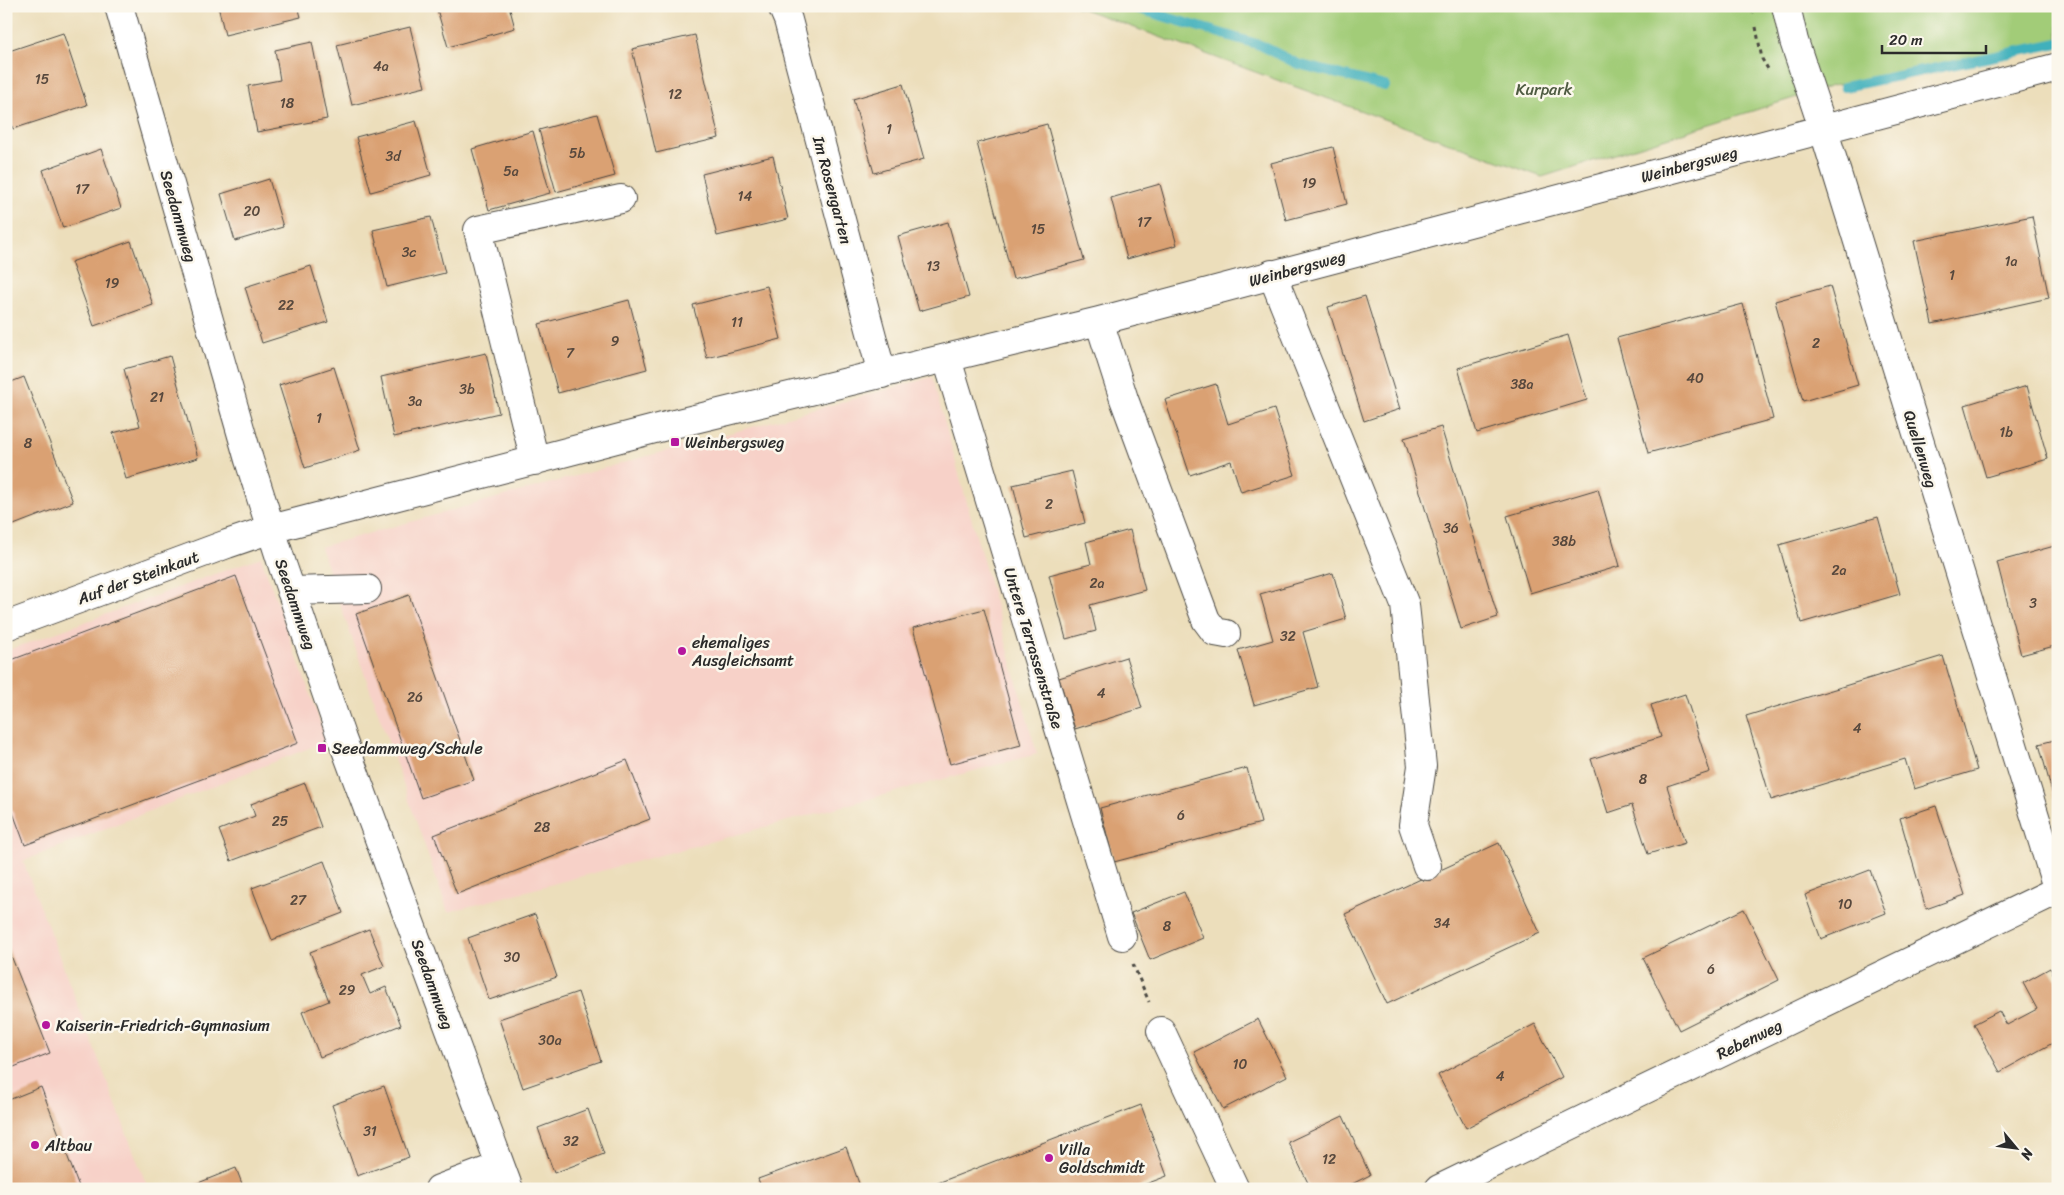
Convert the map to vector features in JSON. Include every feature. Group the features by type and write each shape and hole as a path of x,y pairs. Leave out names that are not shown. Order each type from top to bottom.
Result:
{"street":[{"name":"Seedammweg","path":"119,6 271,529 291,591 342,739 505,1178"},
{"name":"Im Rosengarten","path":"782,6 788,20 882,374"},
{"name":"Quellenweg","path":"1786,6 1794,41 1823,128 2057,890"},
{"name":"Weinbergsweg","path":"271,529 674,424 1099,321 2058,66"},
{"path":"535,461 478,230 621,199"},
{"path":"1272,274 1405,604 1422,766 1414,825 1427,866"},
{"path":"1099,321 1124,399 1206,620 1215,632 1226,634"},
{"name":"Untere Terrassenstraße","path":"946,359 1122,936"},
{"name":"Auf der Steinkaut","path":"6,626 271,529"},
{"path":"291,591 367,589"},
{"name":"Rebenweg","path":"1440,1189 2057,890"},
{"path":"1161,1030 1235,1189"},
{"path":"439,1189 505,1178"}],"path":[{"path":"1122,936 1161,1030"}],"shaded area":[{"name":"ehemaliges Ausgleichsamt","path":"932,377 1037,754 448,912 320,547"},
{"name":"Kaiserin-Friedrich-Gymnasium","path":"261,557 327,741 23,861 148,1189 6,1189 6,651"}],"green space":[{"name":"Kurpark","path":"1075,6 2058,6 2058,39 1832,86 1542,177"}],"building":[{"path":"218,6 298,6 301,17 225,35"},
{"path":"436,6 509,6 515,28 448,47"},
{"path":"410,27 425,87 352,105 337,45"},
{"path":"63,33 87,105 13,129 6,108 6,52"},
{"path":"695,35 719,138 656,153 632,49"},
{"path":"312,42 327,119 257,132 248,86 280,80 275,50"},
{"path":"903,84 924,159 874,173 853,99"},
{"path":"597,114 615,176 556,192 539,130"},
{"path":"416,121 431,175 371,192 356,137"},
{"path":"1047,124 1084,260 1013,279 977,143"},
{"path":"533,131 550,193 489,210 472,149"},
{"path":"1333,147 1347,204 1286,220 1271,163"},
{"path":"101,149 121,208 63,228 43,170"},
{"path":"773,156 788,219 717,236 702,174"},
{"path":"269,179 283,227 235,241 221,194"},
{"path":"1160,184 1177,245 1127,259 1111,198"},
{"path":"2032,216 2049,298 1932,324 1914,241"},
{"path":"431,217 445,273 387,287 373,230"},
{"path":"948,222 969,297 919,311 898,236"},
{"path":"131,241 153,305 94,326 71,262"},
{"path":"311,266 328,322 262,343 245,287"},
{"path":"767,286 781,339 707,358 693,305"},
{"path":"1830,286 1858,385 1803,401 1775,301"},
{"path":"1365,296 1400,409 1364,421 1328,307"},
{"path":"629,300 647,369 558,393 539,324"},
{"path":"1743,304 1773,419 1648,453 1617,338"},
{"path":"1568,335 1587,400 1477,433 1458,368"},
{"path":"486,353 499,413 394,437 381,377"},
{"path":"170,356 198,458 126,479 113,433 140,426 124,369"},
{"path":"334,367 360,450 305,468 279,385"},
{"path":"24,377 73,502 6,528 6,384"},
{"path":"1216,384 1228,424 1274,409 1295,475 1241,492 1231,461 1190,475 1165,400"},
{"path":"2027,386 2048,459 1986,477 1965,405"},
{"path":"1441,427 1498,617 1461,629 1404,438"},
{"path":"1072,471 1085,523 1026,538 1013,485"},
{"path":"1598,489 1620,566 1530,593 1507,516"},
{"path":"1878,517 1900,594 1801,623 1779,545"},
{"path":"1130,530 1145,590 1090,605 1096,631 1066,639 1049,575 1091,564 1086,542"},
{"path":"2058,545 2058,645 2021,655 1997,562"},
{"path":"1333,573 1346,619 1303,632 1318,687 1254,705 1238,650 1273,640 1260,594"},
{"path":"236,576 298,743 25,845 6,794 6,662"},
{"path":"409,595 474,780 421,798 356,614"},
{"path":"984,609 1021,745 950,764 913,628"},
{"path":"1943,656 1977,770 1914,789 1905,759 1771,800 1746,716"},
{"path":"1126,657 1142,708 1075,729 1059,678"},
{"path":"1685,694 1710,772 1667,786 1685,843 1648,854 1632,805 1608,813 1591,759 1661,737 1651,705"},
{"path":"2058,739 2058,810 2057,810 2039,744"},
{"path":"627,760 650,819 457,894 434,835"},
{"path":"1247,768 1261,823 1114,862 1100,808"},
{"path":"305,783 321,827 231,861 219,830 255,816 251,804"},
{"path":"1936,806 1965,895 1926,909 1900,818"},
{"path":"1499,843 1540,933 1387,1004 1345,914"},
{"path":"324,861 343,913 272,940 252,888"},
{"path":"1870,870 1886,913 1821,939 1805,895"},
{"path":"1184,892 1203,938 1150,960 1131,913"},
{"path":"1744,909 1779,980 1679,1030 1643,958"},
{"path":"535,914 557,977 489,1000 468,938"},
{"path":"369,929 384,966 362,975 370,994 386,987 401,1025 320,1057 302,1012 329,1001 310,952"},
{"path":"6,943 50,1053 6,1070"},
{"path":"2050,968 2058,982 2058,1040 2000,1072 1974,1024 1999,1011 2007,1025 2037,1009 2023,983"},
{"path":"578,992 601,1061 523,1088 499,1019"},
{"path":"1258,1019 1287,1076 1223,1109 1194,1052"},
{"path":"1535,1024 1562,1077 1466,1128 1438,1075"},
{"path":"384,1086 409,1157 357,1176 332,1105"},
{"name":"Altbau","path":"41,1087 80,1189 6,1189 6,1101"},
{"path":"1141,1105 1167,1176 1133,1189 922,1189"},
{"path":"588,1109 604,1154 554,1173 538,1128"},
{"path":"1343,1116 1370,1175 1342,1189 1311,1189 1288,1142"},
{"path":"846,1147 861,1189 762,1189 758,1179"},
{"path":"236,1168 244,1189 183,1189"}],"waterway":[{"path":"1129,6 1260,45 1298,64 1385,86"},
{"path":"1844,87 2058,43"}],"place":[{"name":"Weinbergsweg","path":"675,442"},
{"name":"ehemaliges Ausgleichsamt","path":"682,651"},
{"name":"Seedammweg/Schule","path":"322,748"},
{"name":"Kaiserin-Friedrich-Gymnasium","path":"46,1025"},
{"name":"Altbau","path":"35,1145"},
{"name":"Villa Goldschmidt","path":"1049,1158"}]}
